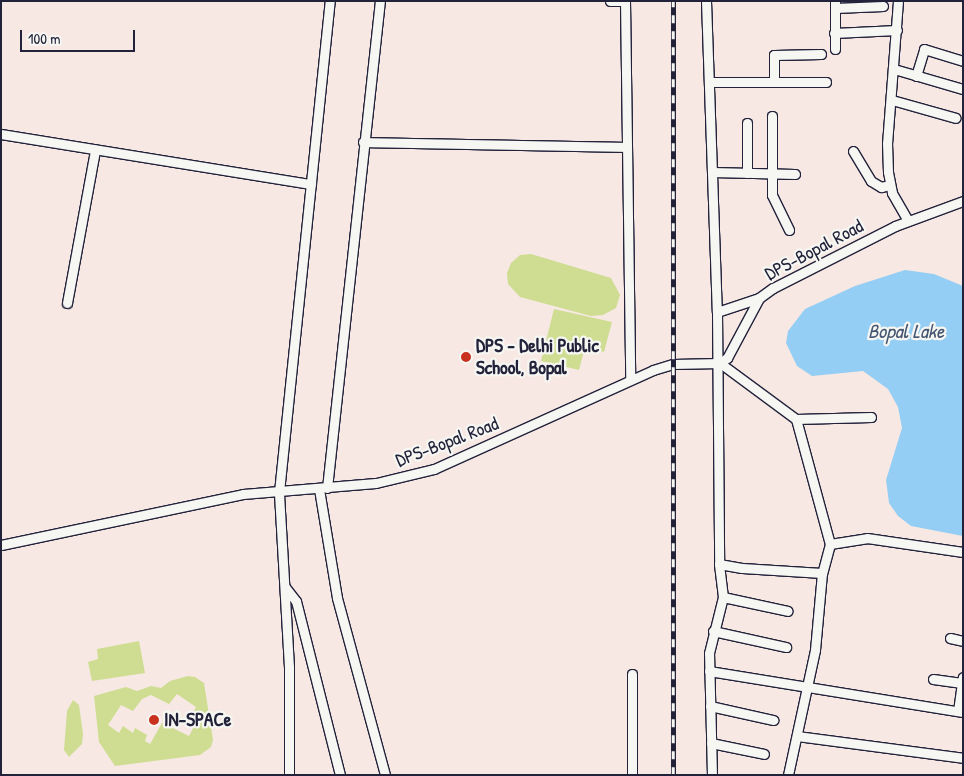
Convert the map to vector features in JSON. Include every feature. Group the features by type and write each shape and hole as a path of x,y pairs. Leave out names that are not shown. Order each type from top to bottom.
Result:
{"street":[{"path":"289,775 289,667 279,492 330,1"},
{"path":"380,1 363,142 344,352 323,489 337,598 385,775"},
{"path":"610,1 625,1 625,147 630,380"},
{"path":"706,1 717,312 719,564 723,597 713,631 709,671 712,775"},
{"path":"898,1 892,100 887,143 890,184 898,207 908,221"},
{"path":"835,49 835,5 883,6"},
{"path":"834,33 897,30"},
{"path":"916,76 924,49 963,61"},
{"path":"774,82 774,55 821,54"},
{"path":"894,70 963,89"},
{"path":"709,82 826,82"},
{"path":"892,100 956,118"},
{"path":"772,116 770,174 772,195 789,230"},
{"path":"747,173 748,123"},
{"path":"1,134 311,184"},
{"path":"363,142 625,147"},
{"path":"67,303 96,150"},
{"path":"853,151 871,181 881,187 890,184"},
{"path":"712,172 795,174"},
{"name":"DPS-Bopal Road","path":"1,545 243,494 323,489 405,478 434,469 630,380 674,364 718,363 726,358 759,298 792,277 908,221 963,201"},
{"path":"717,312 759,298"},
{"path":"718,363 796,419 871,417"},
{"path":"788,775 807,688 822,573 830,544 796,419"},
{"path":"830,544 867,538 963,552"},
{"path":"719,564 742,568 822,573"},
{"path":"285,587 296,601 340,775"},
{"path":"723,597 788,611"},
{"path":"713,631 786,647"},
{"path":"950,638 963,640"},
{"path":"709,671 960,711 962,680 933,679"},
{"path":"632,674 632,775"},
{"path":"710,706 773,720"},
{"path":"797,736 963,758"},
{"path":"711,743 764,754"}],"green space":[{"path":"531,254 611,278 620,295 616,308 603,315 591,316 520,297 508,284 507,273 511,263 520,255"},
{"path":"554,309 612,322 604,352 585,347 579,370 541,361"},
{"path":"139,641 145,673 92,681 88,662 98,659 97,649"},
{"path":"188,676 195,677 204,683 213,740 211,747 200,755 115,766 99,742 94,696 126,687 137,691 151,686 161,688 170,681","holes":["177,694 196,707 193,713 199,717 189,736 162,723 150,744 145,741 147,735 135,728 133,733 123,726 119,733 108,725 121,705 133,711 142,699 151,695 169,704"]},
{"path":"73,700 79,705 83,734 82,744 69,757 64,750 67,711"}],"water":[{"name":"Bopal Lake","path":"905,270 934,274 963,286 963,536 911,526 898,516 889,503 886,480 902,428 898,407 888,389 863,371 812,376 797,366 786,343 788,331 805,309 855,286"}],"railway":[{"path":"673,1 673,775"}],"place":[{"name":"DPS - Delhi Public School, Bopal","path":"466,357"},
{"name":"IN-SPACe","path":"154,720"}]}
